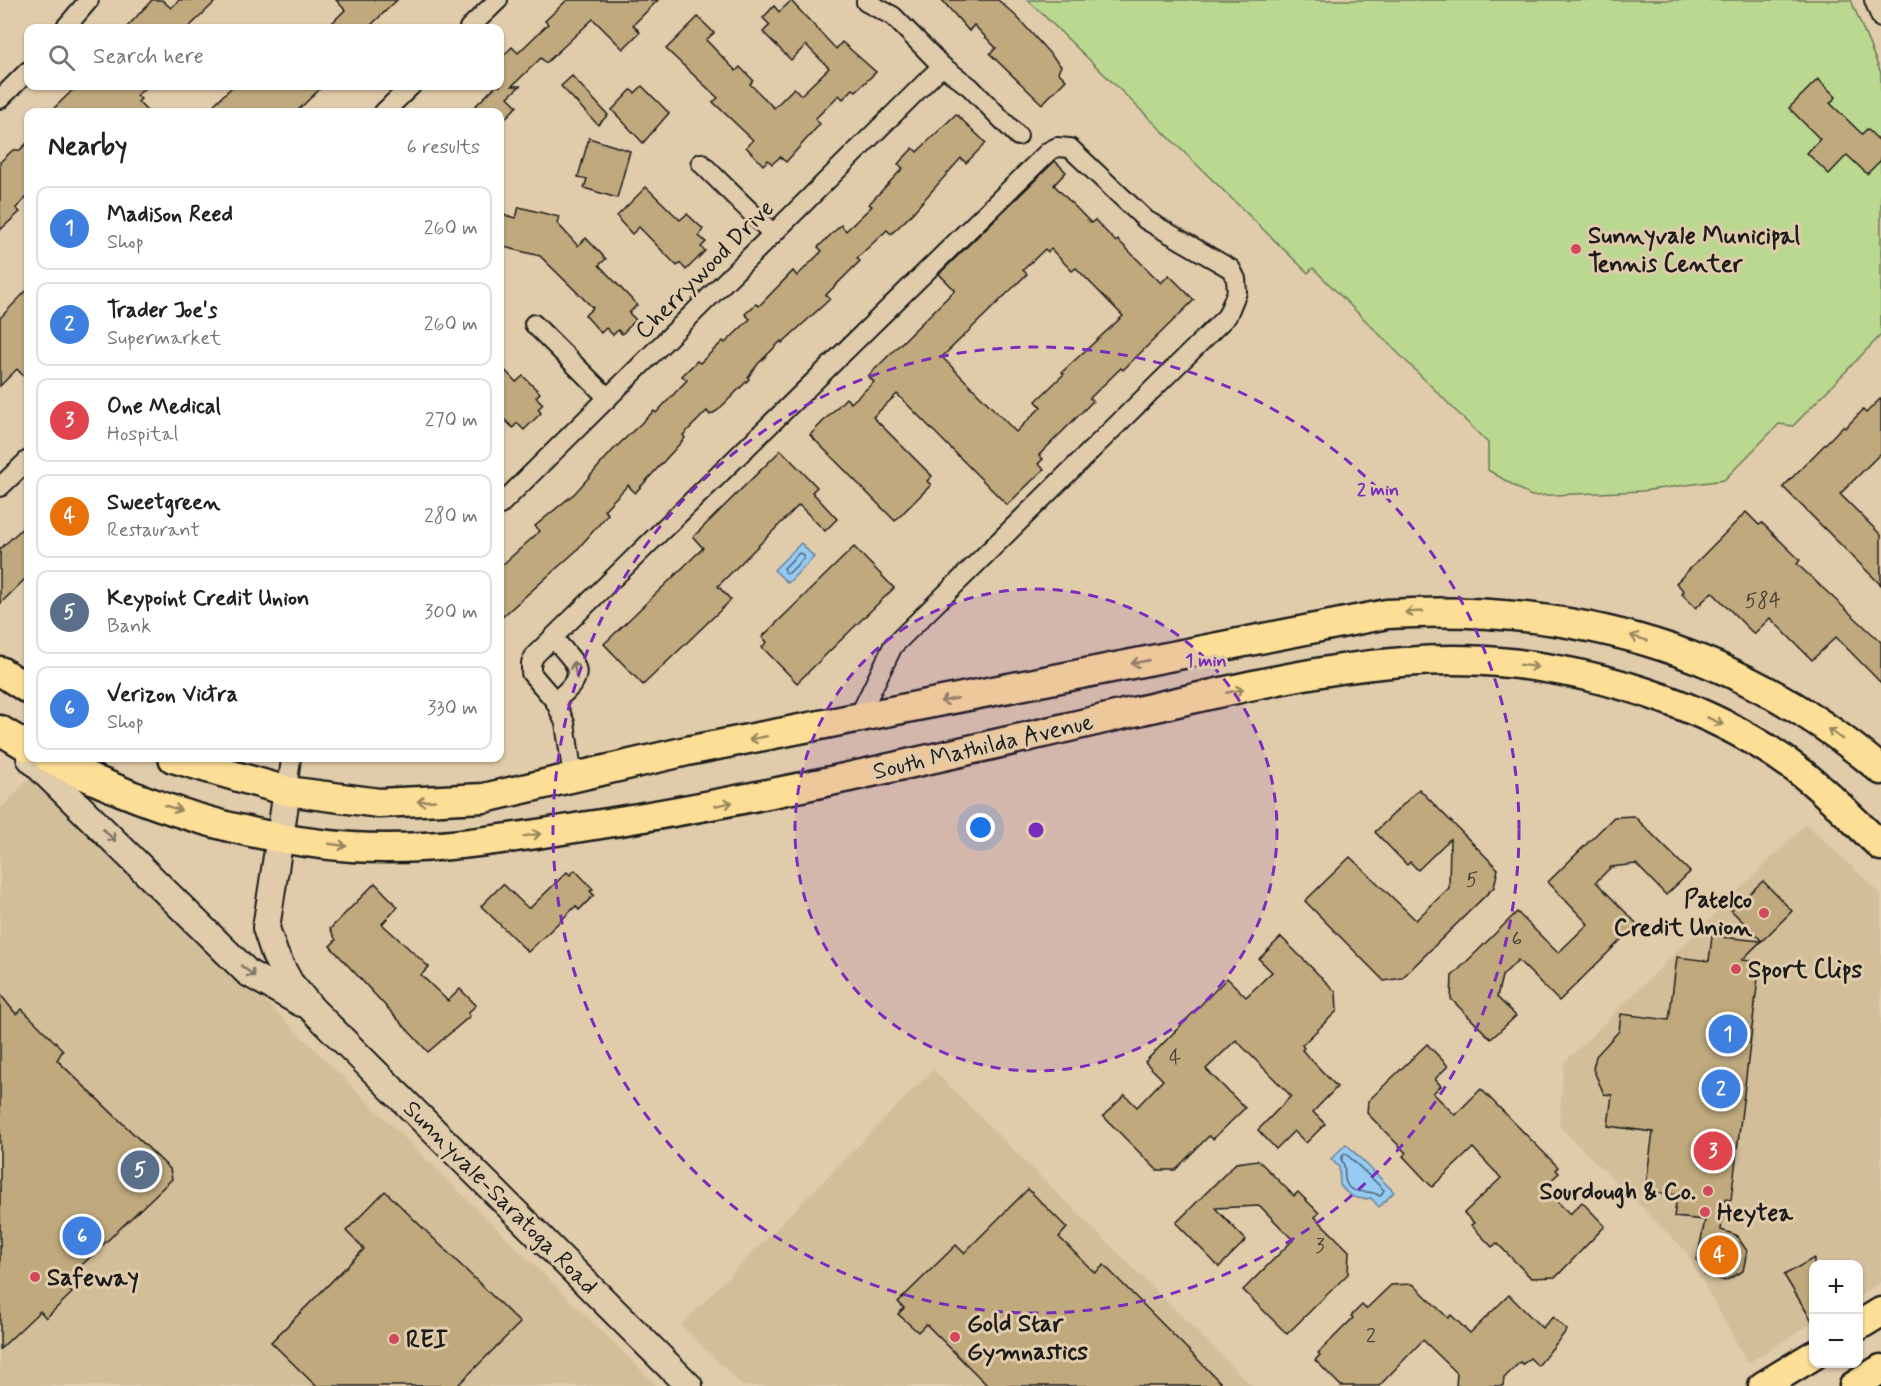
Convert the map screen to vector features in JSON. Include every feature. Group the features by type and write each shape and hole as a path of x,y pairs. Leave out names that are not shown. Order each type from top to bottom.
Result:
{"main road":[{"name":"South Mathilda Avenue","path":"287,791 379,803 484,798 687,751 1387,614 1473,611 1582,624 1628,635 1694,657 1781,699 1818,722 1881,770"},
{"name":"South Mathilda Avenue","path":"57,762 78,773 152,802 280,837 351,847 462,846 708,807 1177,702 1320,674 1393,663 1471,660 1507,662 1592,677 1655,696 1716,721 1766,748 1803,774 1881,846"},
{"path":"0,671 24,686"},
{"name":"Sunnyvale-Saratoga Road","path":"36,762 248,972 312,1009"},
{"path":"187,762 287,791"},
{"name":"Sunnyvale-Saratoga Road","path":"287,791 266,928 275,955 290,983 312,1009 689,1386"},
{"path":"1863,1323 1881,1312"},
{"path":"1763,1386 1806,1368"},
{"path":"1854,1386 1881,1369"}],"street":[{"path":"68,24 89,0"},
{"path":"473,24 498,0"},
{"path":"1874,0 1881,18"},
{"path":"866,2 893,16 942,66 970,87 1018,136"},
{"name":"Cherrywood Drive","path":"504,502 942,66"},
{"path":"0,99 24,75"},
{"path":"388,108 407,90"},
{"path":"573,777 565,723 555,701 536,681 530,668 535,655 1049,151 1057,147 1071,148 1146,220 1186,246 1225,263 1236,279 1234,304 1227,316 893,646 858,718"},
{"path":"701,163 772,234"},
{"path":"534,324 608,398"},
{"path":"0,487 24,464"},
{"path":"552,638 573,660 577,669 573,686 555,701"},
{"path":"287,791 291,762"}],"shaded area":[{"path":"31,777 83,822 657,1386 0,1386 0,809"},
{"path":"1806,824 1881,894 1881,1282 1863,1293 1863,1260 1809,1260 1809,1325 1748,1363 1685,1250 1559,1126 1564,1063"},
{"path":"933,1070 1252,1386 743,1386 681,1325"}],"green space":[{"name":"Sunnyvale Municipal Tennis Center","path":"1028,0 1851,0 1881,73 1881,335 1793,426 1779,424 1724,480 1642,491 1531,496 1488,470 1488,443 1313,268 1308,273"}],"water":[{"path":"801,543 814,557 788,583 774,570"},
{"path":"1346,1144 1394,1192 1379,1207 1371,1198 1353,1197 1340,1185 1339,1167 1331,1159"}],"building":[{"path":"152,0 162,0 171,8 179,0 217,0 192,24 130,24"},
{"path":"336,0 397,0 372,24 331,24 345,10"},
{"path":"567,0 658,0 633,25 640,32 623,49 593,19 546,63 541,58 512,86 520,86 508,97 517,106 504,120 504,108 473,108 492,90 504,90 504,55 512,47 518,53 548,24 545,21"},
{"path":"942,0 998,0 1017,17 1061,66 1058,72 1066,80 1042,104 990,54 996,48 974,25 969,31"},
{"path":"791,1 836,49 842,42 876,72 856,91 853,89 843,99 839,95 815,119 820,124 786,162 780,157 772,164 768,160 763,165 746,147 753,140 713,102 718,98 666,49 698,17 714,33 706,40 736,71 740,67 753,80 750,84 774,108 794,88 801,95 829,68 806,45 791,60 763,32 770,25 763,18 774,6 779,12"},
{"path":"572,76 608,115 598,125 561,86"},
{"path":"1818,79 1836,97 1830,103 1862,134 1867,129 1881,142 1881,160 1867,174 1847,155 1829,174 1807,153 1820,139 1789,108"},
{"path":"642,86 669,113 643,143 612,110 631,90 635,93"},
{"path":"73,90 143,90 137,95 141,99 138,102 144,108 54,108"},
{"path":"229,90 319,90 300,108 210,108"},
{"path":"956,114 986,143 966,163 961,158 908,218 891,234 887,230 857,258 860,261 826,295 830,299 782,343 781,341 758,364 748,377 749,379 717,411 710,415 707,411 683,435 685,438 635,493 628,485 604,510 608,514 576,551 504,615 504,563 540,531 535,526 575,493 613,450 654,411 656,413 687,380 682,376 697,361 700,363 750,319 745,314 756,304 759,306 793,271 797,276 822,251 818,247 841,225 846,231 872,206 869,204 903,168 898,164 913,148 917,152"},
{"path":"589,138 630,151 617,198 584,188 587,179 578,177"},
{"path":"24,146 24,200 16,208 20,212 0,230 0,162 13,150 20,150"},
{"path":"1055,161 1066,172 1054,185 1091,223 1095,220 1161,283 1169,275 1194,300 1123,370 1121,368 1090,398 1093,401 1039,455 1043,459 1038,464 1044,469 1007,505 897,394 873,417 932,476 927,481 931,485 895,521 810,435 846,398 851,403 874,382 868,376 955,290 939,274","holes":["1045,249 1048,252 1051,249 1072,271 1076,268 1123,316 1062,372 1064,374 1036,401 1041,407 1016,432 942,357 1027,274 1023,270"]},
{"path":"646,187 680,220 687,214 703,229 699,236 706,242 701,247 705,251 686,270 680,263 677,266 639,227 632,234 617,216"},
{"path":"519,207 559,217 557,223 578,246 586,238 606,259 599,265 637,305 629,313 636,320 622,334 618,330 613,335 606,328 601,333 585,315 593,308 540,256 504,247 504,215 516,218"},
{"path":"24,293 24,377 17,369 0,386 0,318"},
{"path":"504,369 516,382 523,376 540,393 536,397 543,404 538,409 541,413 524,430 517,423 513,428 504,419"},
{"path":"1881,398 1881,453 1840,494 1881,535 1881,585 1783,487 1843,426 1845,428 1863,410 1866,413"},
{"path":"781,450 817,487 812,492 837,519 825,531 799,505 718,586 731,600 643,685 604,644 703,548 693,537"},
{"path":"1746,512 1759,525 1762,523 1800,560 1797,564 1881,642 1881,683 1836,637 1812,660 1770,618 1754,634 1712,592 1696,608 1682,594 1684,591 1676,583"},
{"path":"24,527 24,580 0,604 0,549"},
{"path":"854,547 894,588 797,683 762,647 767,642 762,637"},
{"path":"1419,789 1498,869 1494,887 1402,978 1384,981 1305,901 1350,857 1416,920 1449,888 1450,839 1418,870 1410,862 1407,865 1375,832"},
{"path":"1634,816 1690,872 1666,895 1636,864 1611,867 1596,882 1637,924 1559,1001 1518,960 1502,976 1497,997 1516,1016 1491,1039 1451,999 1452,976 1517,912 1558,953 1588,924 1548,882 1614,817"},
{"path":"575,870 593,889 590,891 594,895 579,910 576,906 528,952 481,906 503,884 528,908 531,907 567,872 570,875"},
{"path":"1763,881 1792,911 1762,941 1731,910"},
{"path":"375,883 398,907 382,924 429,967 421,975 448,1001 460,989 476,1005 468,1013 470,1016 428,1052 330,946 336,940 330,929"},
{"path":"1712,936 1761,941 1742,960 1760,962 1731,1200 1725,1199 1721,1230 1736,1235 1747,1251 1743,1271 1725,1281 1705,1275 1697,1260 1705,1220 1674,1217 1677,1195 1645,1191 1653,1132 1608,1126 1612,1095 1604,1094 1593,1069 1596,1056 1619,1031 1621,1014 1669,1020 1677,957 1709,961"},
{"path":"1281,937 1336,992 1337,1011 1302,1045 1304,1048 1302,1050 1337,1087 1313,1112 1325,1124 1306,1143 1294,1131 1276,1149 1258,1130 1291,1096 1236,1040 1206,1069 1245,1108 1213,1139 1209,1136 1175,1170 1157,1170 1103,1116 1125,1095 1137,1107 1163,1080 1145,1062 1227,978 1246,997 1272,972 1259,959"},
{"path":"0,994 16,1014 22,1009 63,1050 57,1060 170,1169 172,1179 63,1283 72,1293 46,1318 40,1311 0,1349"},
{"path":"1427,1044 1448,1066 1435,1079 1441,1086 1433,1093 1455,1115 1481,1089 1558,1167 1556,1170 1559,1173 1543,1188 1570,1214 1582,1202 1605,1226 1556,1277 1531,1278 1497,1243 1492,1247 1471,1225 1474,1223 1464,1213 1501,1178 1473,1148 1432,1187 1403,1156 1406,1153 1367,1113 1368,1101"},
{"path":"1258,1160 1294,1196 1298,1192 1319,1213 1315,1217 1349,1251 1348,1274 1287,1334 1243,1290 1293,1240 1260,1206 1215,1208 1246,1240 1219,1267 1176,1223 1236,1163"},
{"path":"1028,1189 1067,1228 1059,1237 1095,1273 1104,1265 1224,1386 988,1386 926,1324 918,1332 898,1314 904,1308 898,1302 956,1245 964,1253"},
{"path":"385,1191 520,1323 457,1386 316,1386 271,1342 364,1249 346,1231"},
{"path":"1809,1261 1809,1316 1784,1275"},
{"path":"1413,1284 1448,1318 1451,1315 1470,1333 1509,1295 1542,1328 1553,1317 1567,1330 1538,1366 1530,1358 1523,1364 1520,1362 1504,1378 1503,1386 1456,1386 1457,1373 1423,1340 1379,1386 1341,1386 1315,1360 1320,1355 1318,1353 1353,1318 1351,1316 1362,1305 1366,1309 1391,1285"}],"place":[{"name":"Sunnyvale Municipal Tennis Center","path":"1576,249"},
{"name":"Patelco Credit Union","path":"1764,913"},
{"name":"Sport Clips","path":"1736,969"},
{"name":"Madison Reed","path":"1728,1034"},
{"name":"Trader Joe's","path":"1721,1089"},
{"name":"One Medical","path":"1713,1151"},
{"name":"Keypoint Credit Union","path":"140,1170"},
{"name":"Sourdough & Co.","path":"1708,1191"},
{"name":"Heytea","path":"1705,1212"},
{"name":"Verizon Victra","path":"82,1236"},
{"name":"Sweetgreen","path":"1719,1255"},
{"name":"Safeway","path":"35,1277"},
{"name":"Gold Star Gymnastics","path":"955,1337"},
{"name":"REI","path":"394,1339"}]}
